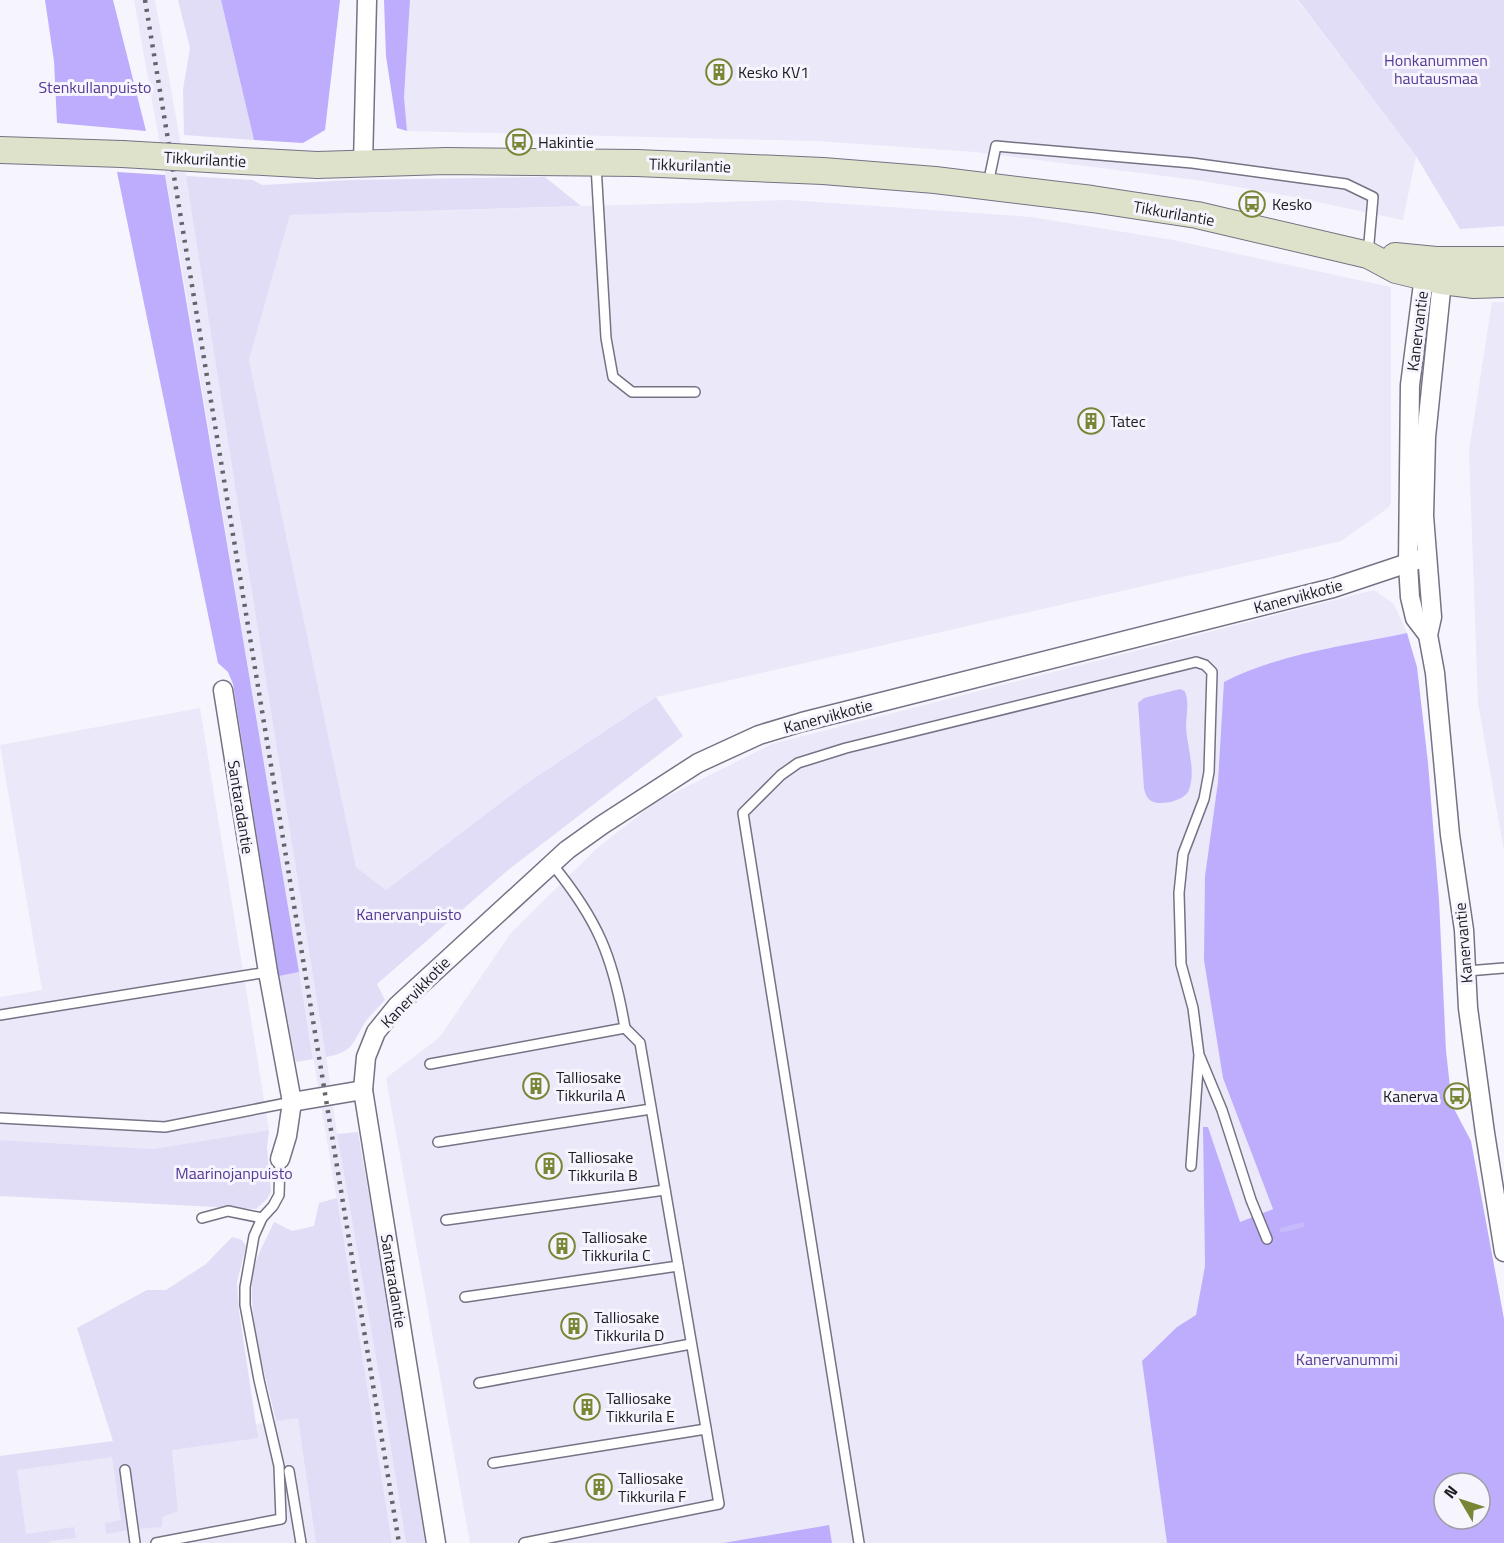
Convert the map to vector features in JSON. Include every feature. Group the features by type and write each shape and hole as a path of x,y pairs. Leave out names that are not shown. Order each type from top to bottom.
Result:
{"main road":[{"name":"Tikkurilantie","path":"0,150 317,165 446,161 596,162 823,171 988,186 1197,215 1371,256 1396,270 1434,272 1504,260"},
{"name":"Tikkurilantie","path":"1434,272 1474,285 1504,284"}],"street":[{"path":"363,164 367,0"},
{"name":"Kanervantie","path":"1434,272 1424,516 1432,617 1428,635 1435,673 1444,778 1464,930 1468,1008 1504,1252"},
{"name":"Kanervantie","path":"1428,635 1415,618 1410,597 1408,564 1410,385 1434,272"},
{"name":"Kanervikkotie","path":"363,1090 366,1057 376,1032 397,1006 567,850 698,763 759,735 802,722 1333,588 1426,557"},
{"name":"Santaradantie","path":"223,690 268,972 292,1102 287,1136 280,1159"},
{"path":"292,1102 363,1090"},
{"name":"Santaradantie","path":"363,1090 436,1543"}],"lane":[{"path":"988,186 996,146 1192,163 1346,184 1373,197 1371,256"},
{"path":"596,162 606,338 613,377 632,392 695,392"},
{"path":"859,1543 743,813 781,776 798,763 1196,662 1205,665 1212,672 1209,772 1204,799 1183,854 1179,893 1181,964 1193,1008 1199,1055 1191,1166"},
{"path":"524,1543 719,1504 640,1043 625,1028 617,983 600,933 576,892 552,864"},
{"path":"1467,971 1504,968"},
{"path":"0,1015 268,972"},
{"path":"430,1064 625,1028"},
{"path":"1199,1055 1222,1110 1251,1200 1267,1239"},
{"path":"0,1118 165,1127 292,1102"},
{"path":"438,1142 651,1109"},
{"path":"156,1543 196,1539 281,1519 279,1466 259,1380 245,1305 244,1287 254,1236 262,1218 279,1195 280,1159"},
{"path":"446,1220 665,1190"},
{"path":"202,1218 228,1211 262,1218"},
{"path":"465,1298 678,1266"},
{"path":"478,1383 691,1344"},
{"path":"493,1463 706,1429"},
{"path":"125,1470 135,1543"},
{"path":"290,1471 301,1543"}],"shaded area":[{"path":"134,0 155,0 191,201 337,1134 406,1543 392,1543 178,245"},
{"path":"410,0 1297,0 1416,156 1403,220 1289,196 1196,180 975,152 816,141 407,131 404,97"},
{"path":"789,200 1031,217 1173,240 1391,287 1391,503 1388,508 1341,541 656,697 524,785 386,890 356,867 249,360 290,215"},
{"path":"1492,302 1504,302 1504,851 1478,703 1469,451"},
{"path":"1374,590 1394,604 1407,633 1297,656 1218,782 1205,876 1223,1078 1273,1209 1240,1222 1208,1127 1203,1127 1205,1266 1196,1316 1177,1327 1142,1361 1167,1543 832,1543 828,1525 723,1543 470,1543 386,1078 439,1038 511,933 596,849 656,802 772,744"},
{"path":"1180,689 1185,691 1187,699 1186,727 1192,768 1191,785 1188,792 1181,798 1164,803 1154,802 1150,800 1144,788 1138,703 1144,698"},
{"path":"200,708 269,1130 153,1149 0,1140 0,997 42,990 0,745"},
{"path":"307,1416 324,1543 14,1543 0,1456"}],"green space":[{"name":"Stenkullanpuisto","path":"45,0 113,0 146,131 57,123 54,61"},
{"path":"178,0 221,0 254,140 184,135 183,89 190,48"},
{"path":"221,0 340,0 325,130 303,143 254,140"},
{"path":"384,0 410,0 404,97 407,131 397,128 386,56"},
{"name":"Honkanummen hautausmaa","path":"1298,0 1504,0 1504,226 1460,229 1416,156"},
{"path":"117,172 165,175 299,972 279,976 233,684 228,672 218,663"},
{"name":"Kanervanpuisto","path":"186,176 253,180 262,185 350,180 545,177 581,206 290,215 249,360 356,867 386,890 524,785 656,697 683,736 508,870 377,984 385,1000 366,1021 347,1049 326,1057"},
{"name":"Kanervanummi","path":"1407,633 1417,667 1428,763 1439,900 1446,1051 1452,1105 1471,1141 1504,1319 1504,1543 1167,1543 1142,1361 1177,1327 1196,1315 1205,1266 1203,1127 1208,1127 1240,1222 1273,1209 1223,1078 1204,960 1205,876 1218,782 1224,682 1245,672 1290,657"},
{"path":"299,972 313,1059 296,1062 279,976"},
{"name":"Maarinojanpuisto","path":"269,1130 267,1148 271,1192 256,1209 0,1196 0,1140 153,1149"},
{"path":"358,1132 394,1340 425,1543 406,1543 337,1134"},
{"path":"337,1198 392,1543 316,1543 298,1418 276,1421 254,1320 252,1281 255,1265 274,1222 292,1231 314,1226 319,1203"},
{"path":"232,1237 242,1240 246,1246 237,1282 239,1311 258,1438 172,1450 178,1511 162,1517 162,1527 138,1529 135,1522 129,1465 120,1465 129,1530 106,1534 105,1523 121,1520 112,1457 17,1470 26,1534 74,1527 76,1538 49,1541 49,1543 0,1543 0,1456 113,1441 77,1328 147,1290 166,1290 206,1264"},
{"path":"829,1525 832,1543 723,1543"}],"waterway":[{"path":"1282,1230 1302,1225"}],"railway":[{"path":"145,0 399,1543"}],"place":[{"name":"Kesko KV1","path":"719,72"},
{"name":"Hakintie","path":"519,142"},
{"name":"Kesko","path":"1252,204"},
{"name":"Tatec","path":"1091,421"},
{"name":"Talliosake Tikkurila A","path":"536,1086"},
{"name":"Kanerva","path":"1457,1096"},
{"name":"Talliosake Tikkurila B","path":"549,1166"},
{"name":"Talliosake Tikkurila C","path":"562,1246"},
{"name":"Talliosake Tikkurila D","path":"574,1326"},
{"name":"Talliosake Tikkurila E","path":"587,1407"},
{"name":"Talliosake Tikkurila F","path":"599,1487"}]}
